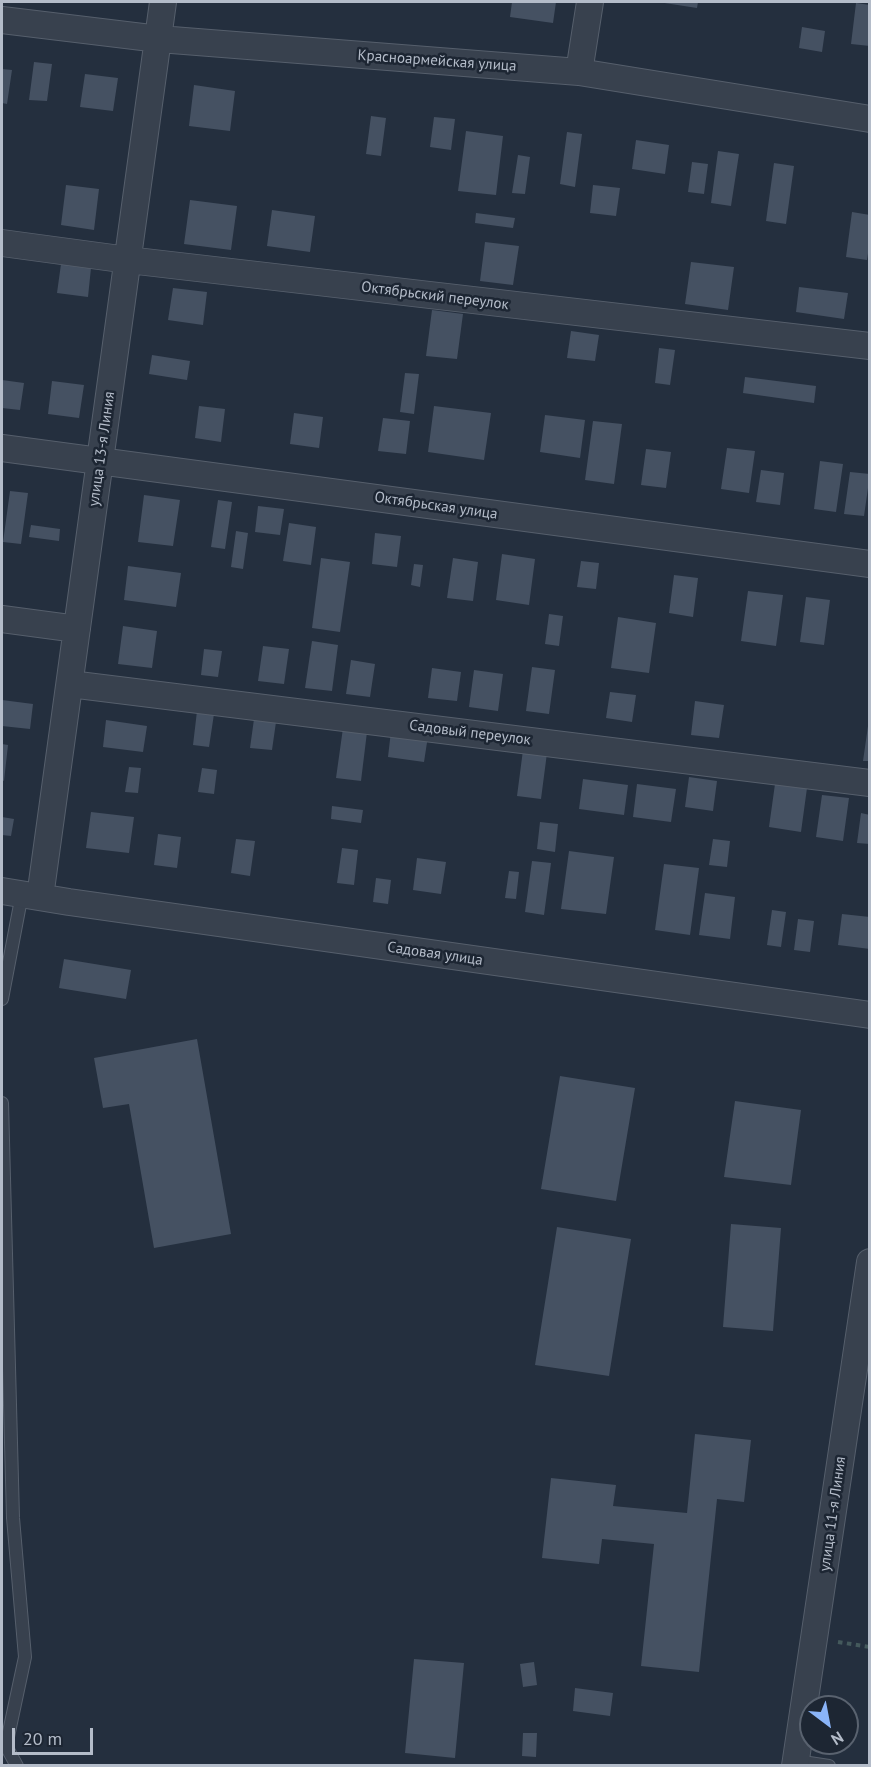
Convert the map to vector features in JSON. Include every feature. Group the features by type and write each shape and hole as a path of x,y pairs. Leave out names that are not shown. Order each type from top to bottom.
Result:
{"street":[{"name":"улица 13-я Линия","path":"21,894 70,684 163,2"},
{"path":"579,72 590,2"},
{"name":"Красноармейская улица","path":"2,20 159,39 579,72 870,119"},
{"name":"Октябрьский переулок","path":"2,243 128,260 870,346"},
{"name":"Октябрьская улица","path":"2,448 870,564"},
{"path":"2,619 77,629"},
{"name":"Садовый переулок","path":"70,684 870,783"},
{"name":"Садовая улица","path":"21,894 870,1014"},
{"name":"улица 11-я Линия","path":"796,1763 860,1401 870,1262"}],"lane":[{"path":"2,999 21,894"},
{"path":"2,1103 13,1518 25,1657 3,1747 17,1766"},
{"path":"796,1763 829,1766"}],"building":[{"path":"512,2 556,2 553,23 510,17"},
{"path":"658,2 698,2 697,8"},
{"path":"856,3 870,5 870,46 851,44"},
{"path":"802,27 825,31 822,52 799,48"},
{"path":"34,62 52,64 47,101 29,100"},
{"path":"2,69 12,70 7,104 2,103"},
{"path":"85,74 118,78 113,111 80,107"},
{"path":"194,85 235,91 230,131 189,126"},
{"path":"371,116 386,118 381,156 366,154"},
{"path":"434,117 455,119 451,150 430,147"},
{"path":"466,131 503,136 496,195 458,191"},
{"path":"567,132 582,134 575,187 560,184"},
{"path":"636,140 669,145 665,174 632,169"},
{"path":"718,151 739,154 731,206 711,203"},
{"path":"518,155 530,157 525,194 512,193"},
{"path":"692,162 708,164 704,194 688,192"},
{"path":"774,163 794,166 786,224 766,221"},
{"path":"66,185 99,189 94,230 61,225"},
{"path":"593,185 620,188 616,216 590,213"},
{"path":"190,200 237,206 231,250 184,244"},
{"path":"272,210 315,216 310,252 267,246"},
{"path":"852,212 870,215 867,260 846,257"},
{"path":"476,213 515,218 513,228 475,223"},
{"path":"485,242 519,246 513,285 480,281"},
{"path":"691,262 734,267 728,310 685,304"},
{"path":"61,264 91,268 88,297 57,293"},
{"path":"799,287 848,293 844,319 796,312"},
{"path":"173,288 207,292 203,325 168,320"},
{"path":"432,310 463,314 457,359 426,356"},
{"path":"571,331 599,335 595,361 567,358"},
{"path":"659,348 675,350 670,385 655,383"},
{"path":"152,355 190,361 187,380 149,374"},
{"path":"405,373 419,374 414,414 400,412"},
{"path":"745,377 816,386 814,403 743,393"},
{"path":"2,380 24,383 20,410 2,408"},
{"path":"52,381 84,385 79,418 48,414"},
{"path":"199,406 225,409 221,442 195,438"},
{"path":"434,406 491,413 484,460 428,452"},
{"path":"294,413 323,417 319,448 290,444"},
{"path":"545,415 585,420 580,458 540,452"},
{"path":"383,418 410,421 406,454 378,451"},
{"path":"593,421 622,424 614,484 585,480"},
{"path":"727,448 755,451 749,493 721,489"},
{"path":"646,449 671,452 666,488 641,485"},
{"path":"820,461 843,464 836,512 814,509"},
{"path":"761,470 784,473 780,505 756,502"},
{"path":"850,472 870,474 864,516 844,514"},
{"path":"10,491 28,493 21,544 3,542"},
{"path":"144,495 180,500 173,546 138,542"},
{"path":"218,500 232,502 225,549 211,547"},
{"path":"258,506 284,509 280,535 255,532"},
{"path":"289,523 316,527 311,565 283,561"},
{"path":"31,525 60,529 59,541 29,537"},
{"path":"236,531 248,533 243,569 231,567"},
{"path":"375,533 401,536 397,567 372,564"},
{"path":"502,554 535,559 529,605 496,600"},
{"path":"321,558 350,562 340,632 312,628"},
{"path":"453,558 478,562 473,601 447,598"},
{"path":"581,561 599,563 596,589 577,587"},
{"path":"414,564 423,565 420,587 411,585"},
{"path":"128,566 181,573 176,607 124,600"},
{"path":"674,575 698,578 693,617 669,613"},
{"path":"748,591 783,595 776,646 741,641"},
{"path":"806,597 830,600 824,645 800,642"},
{"path":"549,614 563,616 559,646 545,644"},
{"path":"618,617 656,623 649,673 611,668"},
{"path":"123,626 157,631 152,668 118,664"},
{"path":"312,641 338,645 332,691 305,688"},
{"path":"263,646 289,649 284,684 258,681"},
{"path":"204,649 222,651 218,677 201,675"},
{"path":"351,660 375,664 370,697 346,694"},
{"path":"532,667 555,670 549,714 526,711"},
{"path":"432,668 461,672 457,701 428,698"},
{"path":"474,670 503,674 498,711 469,707"},
{"path":"610,692 636,695 632,722 606,718"},
{"path":"2,700 33,704 30,729 2,726"},
{"path":"695,701 724,705 719,738 691,735"},
{"path":"197,711 214,714 209,747 193,745"},
{"path":"254,719 276,722 272,750 250,748"},
{"path":"106,720 147,726 143,752 103,747"},
{"path":"868,726 870,726 870,761 863,761"},
{"path":"343,728 367,732 361,781 336,778"},
{"path":"391,731 428,736 424,762 388,757"},
{"path":"2,744 8,745 4,781 2,780"},
{"path":"523,750 547,753 541,799 517,796"},
{"path":"129,767 141,768 138,793 125,792"},
{"path":"202,768 217,770 214,794 198,792"},
{"path":"689,777 717,781 713,811 685,807"},
{"path":"583,779 628,785 624,815 579,809"},
{"path":"637,784 676,789 671,822 633,817"},
{"path":"775,784 807,788 801,832 769,827"},
{"path":"822,795 849,798 843,841 816,837"},
{"path":"332,806 363,810 361,823 331,819"},
{"path":"91,812 134,817 129,853 86,848"},
{"path":"861,813 870,815 870,844 857,843"},
{"path":"2,817 14,819 11,836 2,835"},
{"path":"540,822 558,824 555,852 537,849"},
{"path":"158,834 181,837 177,868 154,865"},
{"path":"236,839 255,841 250,876 231,873"},
{"path":"713,839 730,841 727,867 709,865"},
{"path":"342,848 358,850 354,885 337,883"},
{"path":"569,851 614,857 606,914 561,909"},
{"path":"417,858 446,862 441,894 413,890"},
{"path":"532,861 551,863 544,915 525,912"},
{"path":"664,864 699,868 690,935 655,930"},
{"path":"509,871 519,872 516,899 505,898"},
{"path":"376,878 391,880 388,904 373,902"},
{"path":"705,893 735,897 730,939 699,935"},
{"path":"772,910 786,912 781,947 767,945"},
{"path":"842,914 870,917 870,949 838,945"},
{"path":"798,919 814,921 810,952 794,950"},
{"path":"64,959 131,970 126,999 59,988"},
{"path":"197,1039 231,1234 154,1248 129,1104 103,1108 94,1058"},
{"path":"560,1076 635,1088 616,1201 541,1189"},
{"path":"735,1101 801,1110 791,1185 724,1177"},
{"path":"731,1224 781,1228 773,1331 723,1327"},
{"path":"557,1227 631,1239 609,1376 535,1365"},
{"path":"695,1434 751,1440 744,1502 717,1499 699,1672 641,1666 654,1544 602,1539 599,1564 542,1558 551,1478 616,1485 613,1506 687,1513"},
{"path":"414,1659 464,1663 455,1758 405,1753"},
{"path":"534,1662 537,1685 523,1687 520,1664"},
{"path":"575,1688 613,1693 610,1716 573,1711"},
{"path":"523,1733 537,1733 536,1757 522,1756"}]}
